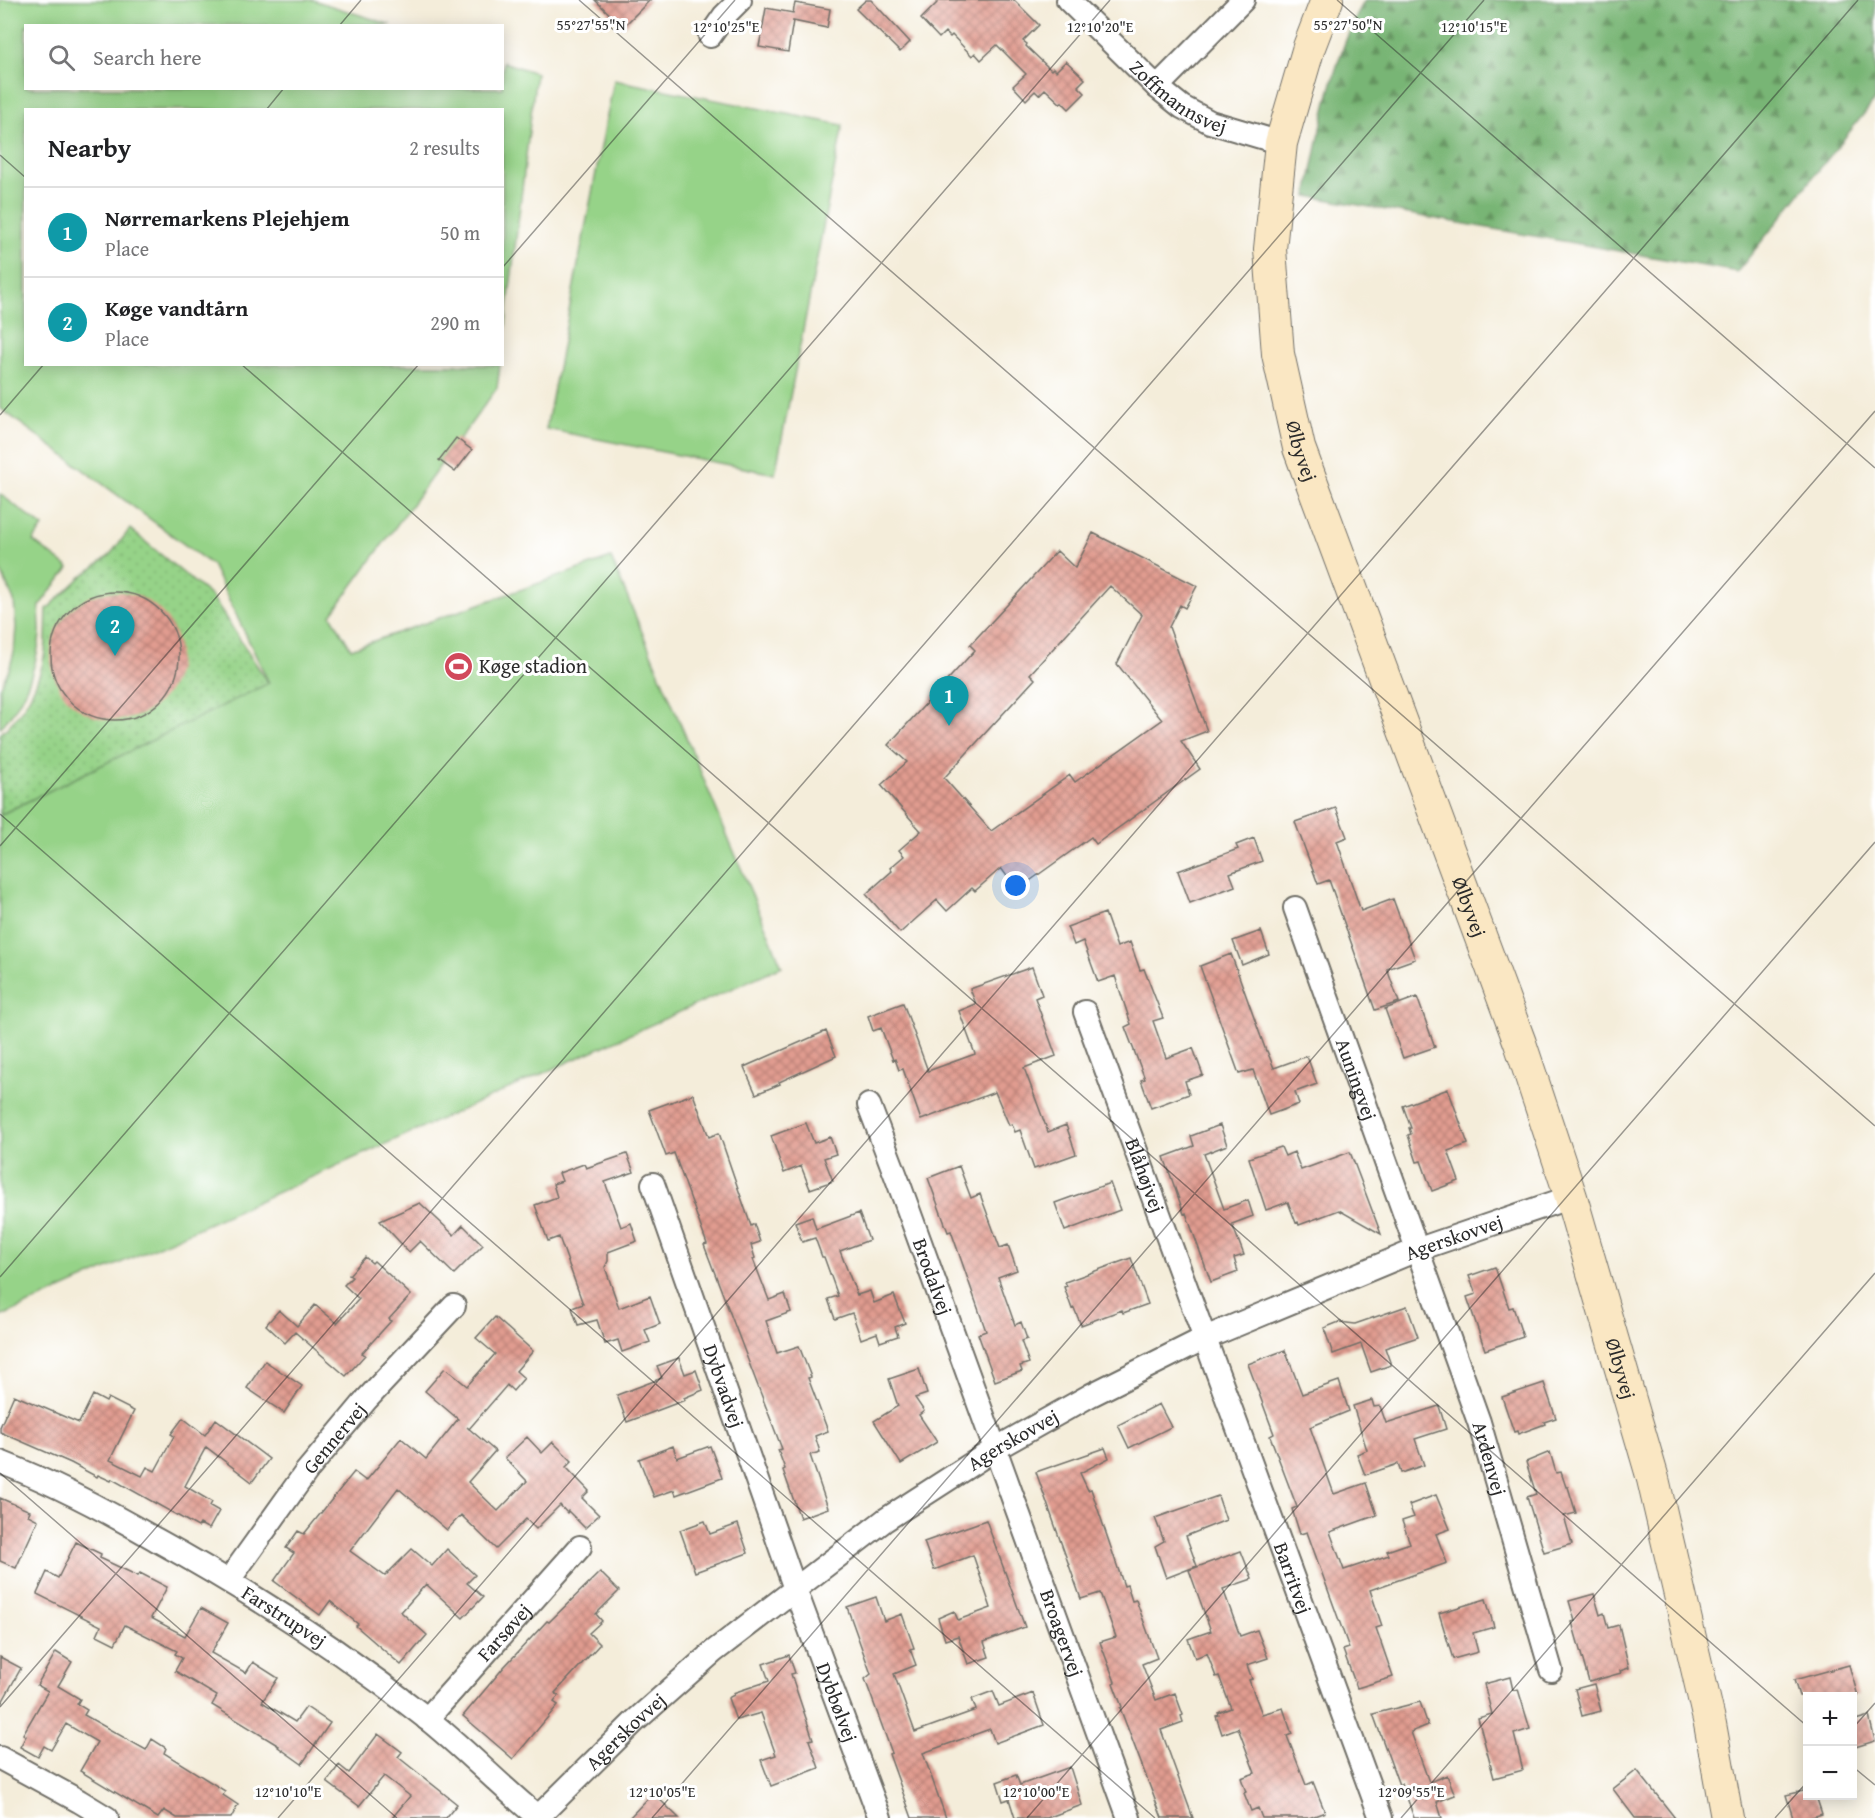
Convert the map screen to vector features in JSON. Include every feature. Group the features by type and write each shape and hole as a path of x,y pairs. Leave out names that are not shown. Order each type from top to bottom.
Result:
{"street":[{"path":"710,36 724,16 740,0"},
{"name":"Zoffmannsvej","path":"1068,0 1157,87 1182,107 1210,122 1281,143"},
{"path":"1157,87 1242,0"},
{"name":"Ølbyvej","path":"1327,0 1309,47 1281,143 1270,249 1278,354 1299,448 1520,1043 1571,1197 1653,1479 1710,1724 1727,1818"},
{"name":"Auningvej","path":"1295,908 1419,1249"},
{"name":"Blåhøjvej","path":"1085,1012 1205,1338"},
{"name":"Brodalvej","path":"869,1105 995,1449"},
{"name":"Dybvadvej","path":"653,1184 795,1588"},
{"name":"Agerskovvej","path":"537,1817 635,1721 713,1652 885,1520 995,1449 1091,1395 1205,1338 1419,1249 1571,1197"},
{"name":"Ardenvej","path":"1419,1249 1479,1422 1551,1670"},
{"name":"Gennervej","path":"229,1580 306,1472 367,1399 453,1306"},
{"name":"Barritvej","path":"1205,1338 1381,1818"},
{"name":"Broagervej","path":"995,1449 1129,1818"},
{"name":"Farstrupvej","path":"0,1462 36,1476 116,1517 229,1580 333,1648 427,1719 537,1817"},
{"name":"Farsøvej","path":"427,1719 580,1547"},
{"name":"Dybbølvej","path":"795,1588 880,1818"},
{"path":"0,1758 107,1818"}],"green space":[{"name":"Køge stadion","path":"0,0 313,0 388,24 24,24 24,90 504,90 504,62 536,73 504,339 504,108 24,108 24,366 500,366 497,388 331,615 351,649 611,558 782,966 0,1317 0,815 269,683 212,565 0,408"},
{"path":"1365,0 1875,0 1875,100 1737,272 1307,196 1328,95 1344,46"},
{"path":"614,80 843,125 775,474 546,429"},
{"path":"0,494 43,527 33,541 69,568 40,606 40,635 36,661 23,696 0,728 0,688 14,652 16,627 14,601 0,569"},
{"path":"130,529 212,597 269,684 0,815 0,734 16,718 35,687 46,647 47,609 81,577 109,556"}],"building":[{"path":"595,0 650,0 623,27"},
{"path":"866,0 871,0 910,42 900,52 856,9"},
{"path":"940,0 1014,0 1039,25 1023,41 1027,44 1026,46 1051,70 1053,68 1056,71 1066,61 1085,79 1078,86 1085,93 1069,109 1045,89 1039,95 1035,91 1026,100 1013,86 1026,74 997,45 981,60 975,53 972,56 952,35 950,37 945,32 939,38 921,19"},
{"path":"795,3 830,9 827,28 793,21 788,52 759,47 766,8 793,13"},
{"path":"456,438 472,450 455,472 439,460"},
{"path":"1093,533 1197,586 1185,608 1180,605 1169,627 1207,731 1181,741 1200,769 1096,844 1091,837 1017,890 1001,868 975,891 972,888 947,911 937,900 900,933 866,894 892,871 890,868 904,856 899,850 921,831 881,785 907,762 888,745 975,650 970,645 1057,551 1075,568","holes":["1110,586 1142,615 1117,664 1162,720 1075,782 1070,775 991,831 944,778 1035,679 1030,674"]},
{"path":"115,592 139,597 160,611 174,632 179,656 174,680 160,701 139,715 115,720 91,715 70,701 56,680 51,656 56,632 70,611 91,597"},
{"path":"1336,808 1347,837 1337,841 1361,911 1393,899 1415,959 1387,969 1399,1002 1375,1010 1329,880 1318,884 1295,822"},
{"path":"1254,838 1262,861 1230,873 1235,886 1190,903 1178,871 1238,849 1236,845"},
{"path":"1105,913 1117,947 1130,942 1140,970 1144,969 1163,1018 1153,1021 1166,1058 1193,1048 1203,1075 1185,1081 1189,1094 1151,1108 1141,1080 1145,1079 1125,1027 1131,1024 1115,976 1098,982 1083,941 1074,945 1067,927"},
{"path":"1261,931 1269,954 1242,965 1233,941"},
{"path":"1231,954 1274,1068 1307,1056 1317,1084 1295,1092 1299,1104 1269,1115 1253,1070 1239,1074 1200,966"},
{"path":"1032,967 1042,995 1035,998 1056,1056 1024,1068 1048,1132 1066,1125 1076,1154 1034,1169 1020,1130 1015,1132 1012,1124 1009,1125 995,1092 921,1120 903,1069 899,1070 895,1059 893,1060 881,1028 873,1031 868,1016 903,1003 928,1071 975,1054 959,1011 976,1004 970,989"},
{"path":"1417,997 1435,1047 1403,1058 1385,1009"},
{"path":"826,1031 836,1056 756,1094 744,1067"},
{"path":"1448,1089 1468,1144 1448,1151 1459,1181 1432,1191 1421,1161 1417,1162 1408,1135 1411,1134 1409,1128 1411,1128 1403,1106"},
{"path":"693,1094 709,1137 719,1133 751,1226 754,1224 760,1242 751,1245 755,1258 753,1259 769,1300 785,1294 791,1312 766,1321 777,1353 799,1346 811,1377 808,1378 828,1431 815,1436 820,1452 810,1455 828,1508 800,1518 783,1470 785,1469 778,1450 782,1449 704,1245 707,1244 674,1153 666,1156 649,1110"},
{"path":"806,1123 814,1143 830,1137 836,1154 824,1158 833,1181 810,1189 801,1166 784,1173 771,1136"},
{"path":"1220,1125 1227,1145 1204,1154 1224,1209 1248,1200 1253,1216 1232,1224 1244,1255 1234,1258 1238,1272 1211,1282 1164,1157 1194,1146 1191,1136"},
{"path":"1281,1147 1285,1156 1294,1152 1301,1170 1350,1152 1381,1234 1339,1210 1299,1225 1298,1222 1296,1223 1288,1202 1266,1210 1249,1158"},
{"path":"627,1154 634,1172 605,1182 621,1227 631,1223 637,1241 608,1252 605,1267 619,1308 650,1296 660,1324 645,1330 650,1342 622,1352 618,1340 605,1344 597,1320 578,1325 572,1308 583,1304 559,1237 548,1241 535,1205 557,1197 553,1184 562,1181 559,1173 584,1164 586,1168"},
{"path":"959,1166 971,1198 980,1194 1000,1248 1008,1245 1017,1270 998,1277 1015,1325 1021,1322 1027,1339 1021,1341 1029,1363 1020,1366 1022,1371 995,1381 978,1334 986,1331 951,1231 948,1232 928,1178"},
{"path":"1110,1183 1120,1210 1065,1231 1055,1203"},
{"path":"420,1203 454,1235 463,1225 483,1245 454,1274 420,1241 409,1252 380,1221"},
{"path":"859,1213 869,1240 840,1251 857,1295 870,1291 874,1303 894,1295 905,1323 895,1327 898,1336 880,1342 877,1333 861,1339 852,1313 835,1319 828,1299 838,1296 824,1257 822,1257 815,1238 802,1242 795,1222 812,1216 816,1229"},
{"path":"365,1257 372,1263 374,1261 411,1295 389,1319 391,1321 362,1353 365,1355 346,1376 295,1332 285,1343 266,1325 279,1310 297,1326 315,1305 337,1323 359,1299 344,1285 352,1277 349,1275"},
{"path":"1131,1258 1148,1304 1123,1313 1122,1310 1081,1325 1074,1308 1072,1309 1064,1287 1067,1286 1065,1282"},
{"path":"1495,1267 1509,1308 1513,1307 1523,1337 1485,1350 1467,1297 1476,1294 1469,1276"},
{"path":"1407,1306 1418,1337 1385,1348 1391,1365 1371,1372 1361,1344 1333,1354 1324,1328 1339,1322 1355,1324"},
{"path":"495,1317 533,1351 516,1371 524,1378 513,1391 507,1385 469,1429 495,1451 468,1482 498,1511 527,1481 505,1458 527,1437 542,1453 553,1442 572,1461 566,1467 589,1491 582,1498 599,1515 585,1528 560,1505 536,1529 526,1519 496,1549 461,1515 447,1530 398,1488 350,1551 385,1576 412,1549 432,1566 447,1549 475,1575 467,1583 483,1597 463,1618 426,1584 401,1612 427,1635 401,1665 330,1601 320,1615 274,1581 294,1553 286,1548 298,1531 304,1534 354,1472 366,1481 401,1438 426,1459 458,1419 425,1391 445,1368 467,1386 495,1354 476,1338"},
{"path":"1285,1350 1302,1394 1339,1381 1349,1411 1310,1427 1334,1494 1366,1483 1377,1515 1330,1532 1344,1570 1389,1555 1387,1551 1410,1543 1402,1521 1414,1517 1409,1505 1436,1495 1450,1529 1436,1534 1447,1563 1370,1590 1382,1626 1376,1628 1393,1677 1357,1688 1343,1650 1349,1648 1307,1532 1300,1534 1292,1509 1297,1507 1270,1436 1274,1434 1248,1364"},
{"path":"679,1358 685,1374 696,1370 703,1390 684,1398 685,1400 627,1422 617,1395 662,1378 657,1366"},
{"path":"265,1361 302,1386 284,1413 247,1388"},
{"path":"919,1369 927,1394 915,1398 924,1411 919,1415 937,1442 901,1464 874,1421 898,1406 889,1379"},
{"path":"1544,1383 1556,1418 1518,1434 1517,1431 1514,1432 1502,1397"},
{"path":"14,1395 79,1423 93,1395 106,1402 108,1398 134,1411 110,1460 142,1476 147,1467 155,1471 174,1436 171,1434 183,1418 205,1435 216,1419 269,1459 252,1482 206,1447 185,1486 212,1502 210,1506 219,1511 209,1529 200,1524 198,1527 112,1479 111,1481 98,1475 97,1477 0,1432"},
{"path":"1372,1400 1374,1407 1380,1406 1386,1423 1439,1406 1446,1429 1415,1439 1424,1465 1401,1473 1398,1464 1365,1475 1357,1454 1367,1450 1353,1406"},
{"path":"1159,1404 1171,1427 1129,1448 1118,1425"},
{"path":"673,1446 677,1458 710,1446 722,1478 676,1495 674,1490 654,1497 639,1459"},
{"path":"1105,1448 1109,1458 1080,1473 1088,1490 1091,1489 1124,1586 1127,1585 1132,1601 1136,1600 1157,1658 1142,1664 1156,1700 1175,1693 1183,1715 1181,1716 1183,1722 1161,1730 1193,1818 1162,1818 1120,1708 1122,1707 1113,1683 1115,1682 1100,1642 1116,1637 1100,1593 1081,1599 1036,1472"},
{"path":"1550,1452 1556,1473 1561,1472 1566,1487 1568,1487 1576,1513 1564,1516 1572,1544 1544,1552 1527,1497 1536,1494 1526,1462"},
{"path":"1218,1496 1226,1520 1186,1536 1197,1566 1166,1578 1155,1546 1164,1541 1155,1518"},
{"path":"0,1498 30,1511 28,1515 38,1520 16,1568 0,1561"},
{"path":"986,1520 1025,1627 984,1642 989,1657 968,1664 958,1636 945,1640 938,1618 954,1611 958,1620 991,1608 973,1555 934,1570 924,1542"},
{"path":"705,1521 710,1534 738,1524 748,1553 695,1572 680,1530"},
{"path":"76,1542 101,1554 100,1558 138,1576 140,1573 167,1587 151,1618 185,1636 201,1608 228,1623 211,1653 246,1673 253,1662 278,1678 262,1702 295,1722 306,1707 330,1723 302,1764 279,1746 212,1705 217,1696 175,1671 182,1658 175,1654 177,1651 125,1625 115,1644 97,1635 101,1626 37,1594 47,1572 58,1578"},
{"path":"1241,1551 1252,1579 1223,1589 1240,1636 1257,1630 1268,1658 1247,1665 1252,1679 1249,1680 1262,1714 1283,1708 1292,1734 1287,1736 1306,1785 1313,1782 1325,1812 1309,1818 1262,1818 1258,1808 1251,1811 1241,1778 1255,1773 1238,1728 1222,1734 1216,1716 1231,1708 1207,1653 1195,1658 1188,1639 1211,1631 1189,1570"},
{"path":"600,1572 619,1591 596,1614 602,1621 589,1633 600,1644 555,1693 559,1696 554,1702 558,1705 513,1759 463,1716 547,1621 549,1622"},
{"path":"1594,1594 1600,1615 1604,1613 1608,1628 1619,1625 1629,1668 1620,1671 1621,1673 1589,1682 1572,1622 1575,1621 1569,1601"},
{"path":"876,1597 884,1621 902,1614 914,1648 910,1649 916,1665 894,1674 915,1732 976,1710 972,1699 993,1691 999,1706 1033,1693 1044,1725 995,1743 990,1729 923,1753 946,1818 912,1818 889,1754 892,1753 865,1679 871,1674 847,1607"},
{"path":"1486,1599 1494,1627 1473,1633 1478,1652 1453,1659 1439,1613"},
{"path":"56,1652 72,1662 58,1686 80,1699 77,1704 87,1710 84,1715 146,1750 152,1739 166,1748 164,1753 225,1791 223,1795 238,1805 231,1818 177,1818 164,1810 158,1818 80,1771 97,1742 66,1724 51,1750 44,1746 38,1757 20,1747 26,1736 23,1734 48,1691 37,1685"},
{"path":"789,1655 795,1673 791,1674 813,1739 809,1740 819,1768 771,1786 761,1760 776,1755 761,1713 736,1720 728,1698 734,1695 733,1693 769,1681 763,1664"},
{"path":"0,1657 21,1668 0,1706"},
{"path":"1849,1665 1857,1692 1803,1692 1803,1696 1799,1696 1794,1680"},
{"path":"1510,1677 1513,1690 1518,1689 1530,1729 1514,1734 1523,1770 1494,1778 1478,1718 1492,1714 1484,1684"},
{"path":"1594,1684 1601,1711 1582,1716 1575,1689"},
{"path":"1420,1702 1428,1725 1411,1732 1429,1782 1447,1775 1455,1795 1437,1802 1442,1818 1414,1818 1402,1783 1399,1785 1373,1714"},
{"path":"1869,1716 1875,1741 1857,1746 1857,1720"},
{"path":"378,1734 402,1752 398,1757 457,1804 446,1818 392,1818 410,1796 384,1776 359,1806 327,1782 339,1765 349,1773"},
{"path":"1070,1767 1082,1805 1047,1818 1015,1818 1009,1799 1003,1801 997,1782 1016,1775 1020,1785"},
{"path":"1637,1770 1675,1818 1635,1818 1613,1789"},
{"path":"1803,1791 1803,1800 1817,1800 1822,1814 1809,1818 1793,1818 1786,1795"},
{"path":"653,1793 679,1818 629,1818"}],"place":[{"name":"Køge vandtårn","path":"115,656"},
{"name":"Køge stadion","path":"458,666"},
{"name":"Nørremarkens Plejehjem","path":"949,726"}]}
